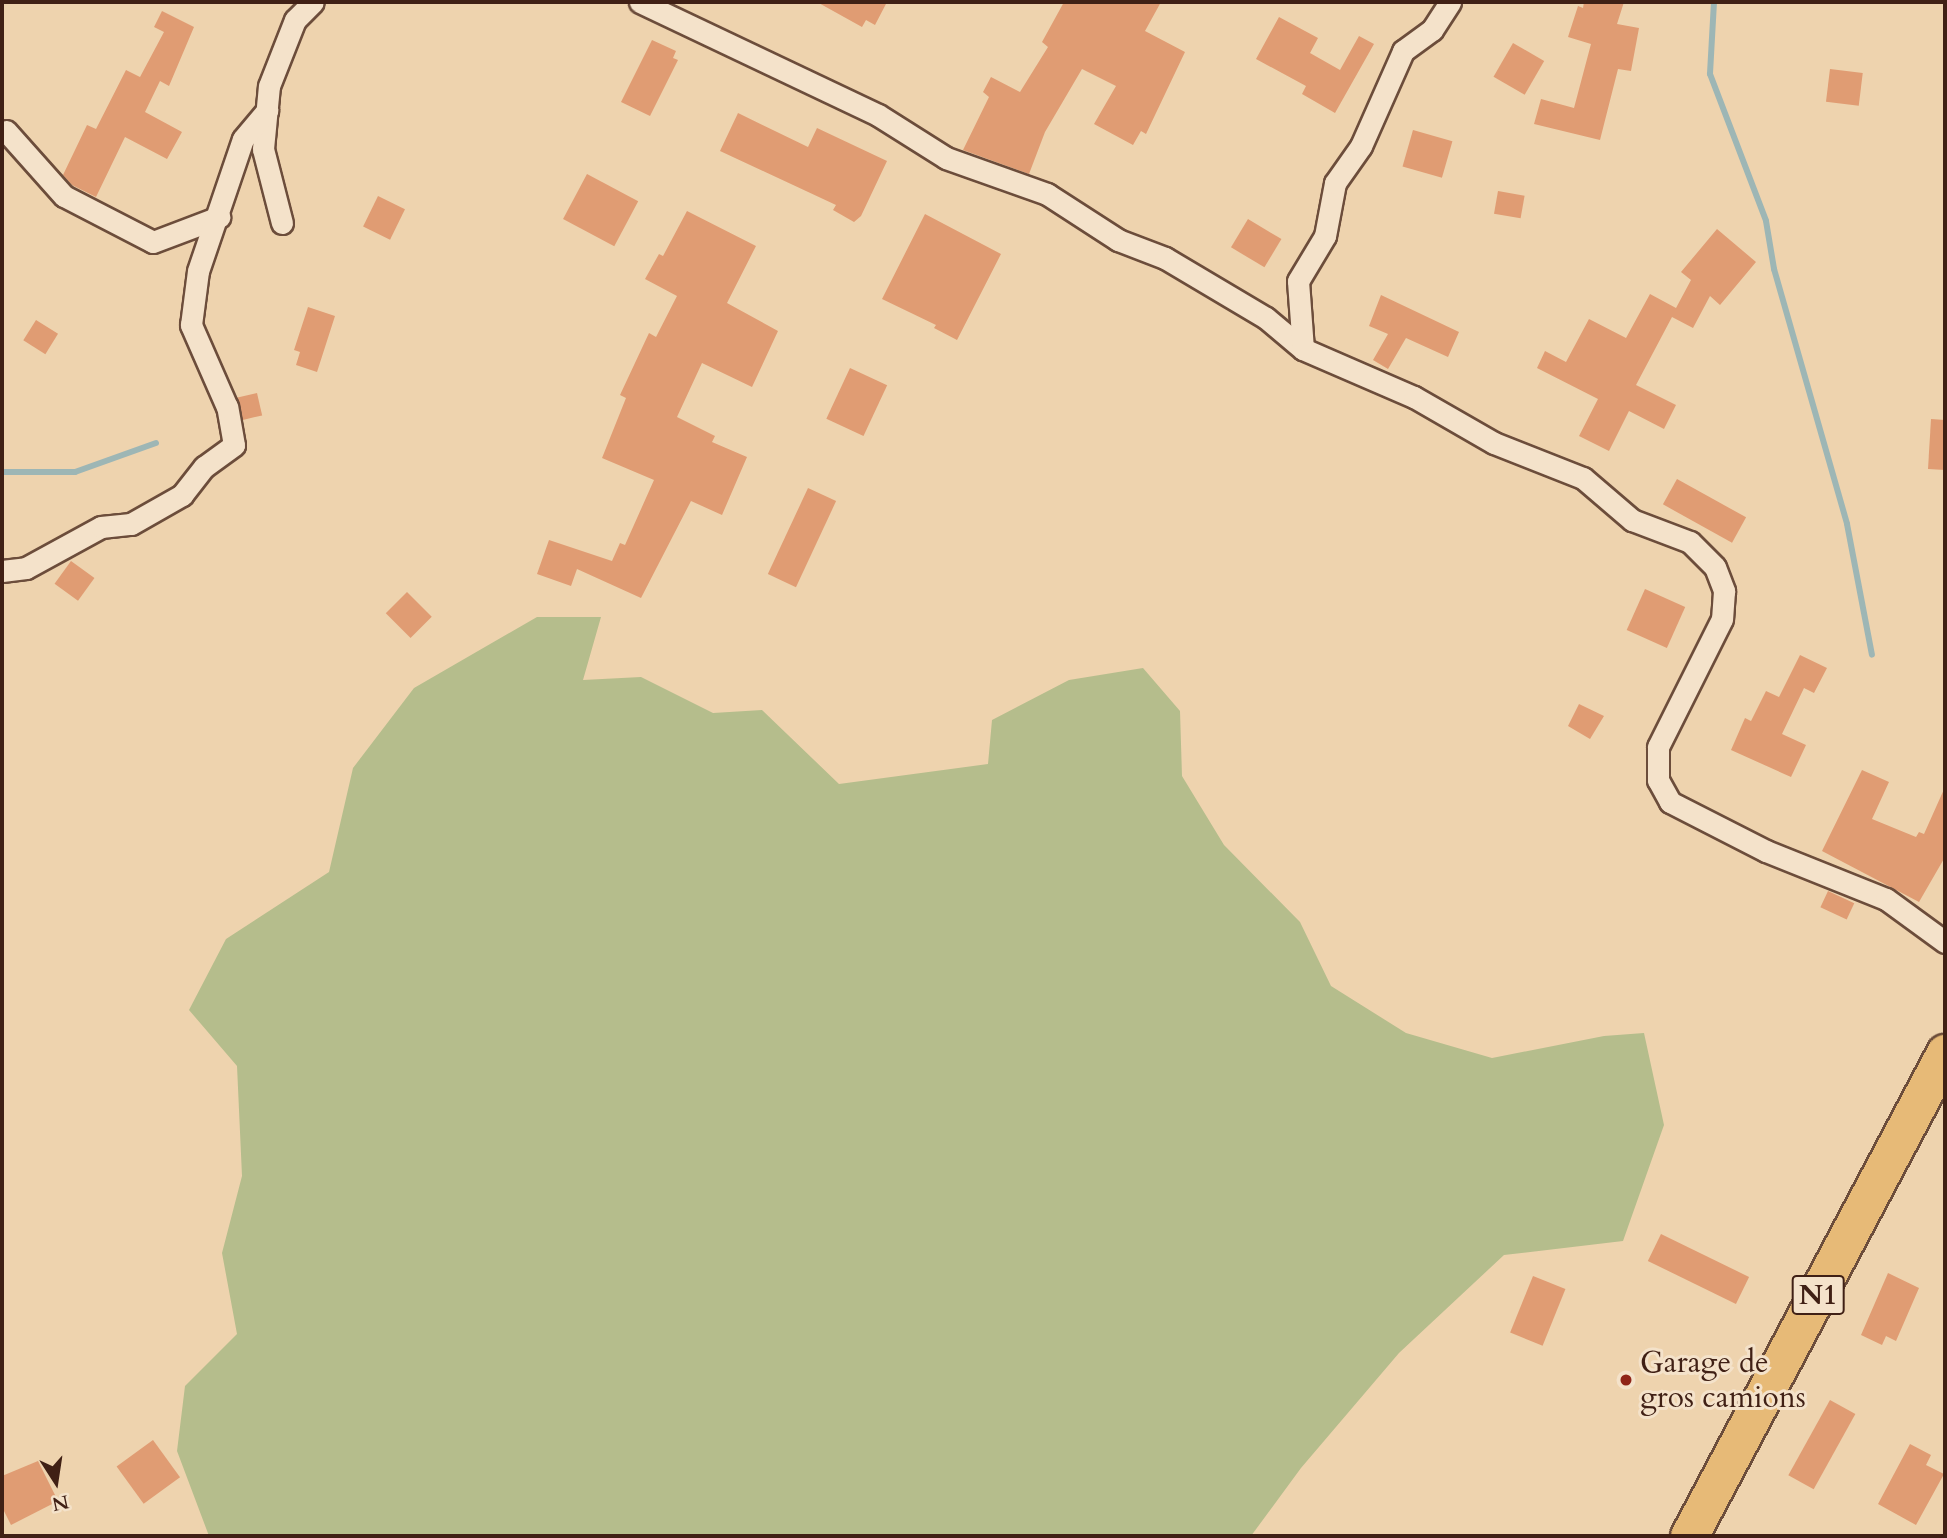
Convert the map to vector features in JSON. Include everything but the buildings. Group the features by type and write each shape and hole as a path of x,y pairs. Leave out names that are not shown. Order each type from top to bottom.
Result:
{"highway":[{"name":"N1","path":"1689,1536 1945,1053"}],"street":[{"path":"282,223 263,149 269,86 295,20 313,2"},
{"path":"640,2 878,115 946,158 1048,194 1118,240 1165,258 1266,318 1303,349 1414,397 1494,443 1583,478 1632,520 1690,542 1716,567 1724,591 1722,619 1658,747 1658,780 1670,802 1766,851 1886,899 1945,942"},
{"path":"1303,349 1298,281 1325,236 1335,183 1361,146 1403,51 1432,30 1450,2"},
{"path":"2,571 26,568 101,527 131,524 182,495 204,467 234,444 215,373 191,325 198,271 219,217 243,139 267,110"},
{"path":"6,131 64,196 153,242 219,217"}],"green space":[{"path":"537,617 601,617 583,680 641,677 713,713 762,710 839,784 988,764 992,720 1069,680 1143,668 1180,711 1182,776 1224,845 1300,922 1331,986 1406,1033 1492,1058 1604,1036 1644,1033 1664,1125 1623,1241 1504,1255 1399,1353 1301,1468 1251,1536 209,1536 177,1451 185,1386 237,1334 222,1253 242,1176 237,1066 189,1010 226,939 329,872 353,768 414,688"}],"waterway":[{"path":"1714,2 1710,74 1766,221 1774,269 1847,524 1872,655"},
{"path":"2,472 75,472 156,443"}],"place":[{"name":"Garage de gros camions","path":"1626,1380"}]}
